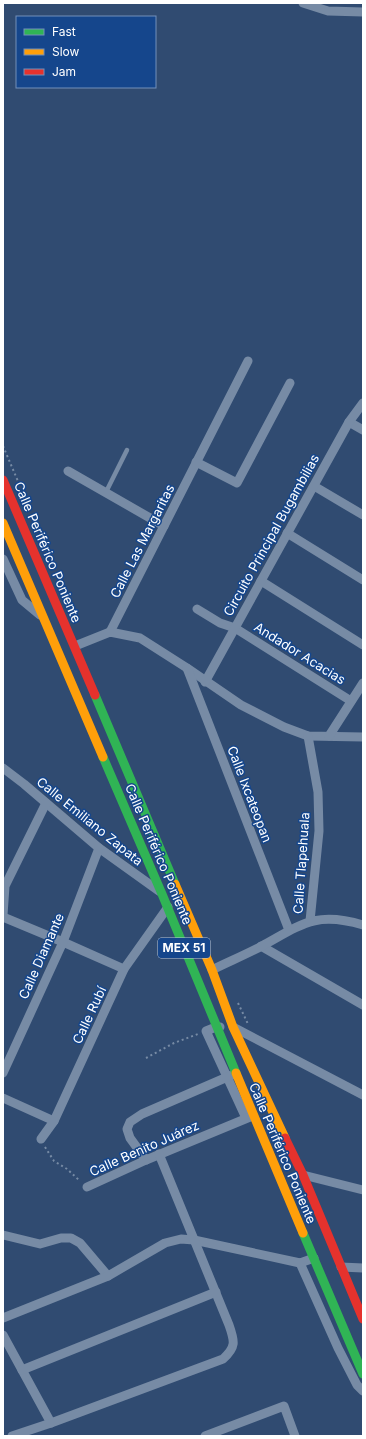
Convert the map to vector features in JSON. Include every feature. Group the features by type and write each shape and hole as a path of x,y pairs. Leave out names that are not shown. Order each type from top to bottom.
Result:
{"main road":[{"name":"Calle Periférico Poniente","path":"3,480 212,970 233,1027 303,1175 363,1319"},
{"name":"Calle Periférico Poniente","path":"3,523 168,907 216,1027 231,1075 314,1258 363,1374"}],"street":[{"path":"303,3 328,11 363,12"},
{"name":"Calle Las Margaritas","path":"110,632 248,361"},
{"path":"196,462 237,483 290,383"},
{"name":"Circuito Principal Bugambilias","path":"205,682 349,422 363,403"},
{"path":"349,422 363,430"},
{"path":"68,471 164,526"},
{"path":"314,486 363,515"},
{"path":"287,533 363,580"},
{"path":"3,559 22,600 43,617"},
{"path":"261,581 363,645"},
{"name":"Andador Acacias","path":"197,610 220,623 235,628 351,701"},
{"path":"75,646 110,632 140,638 187,668 241,706 284,727 308,736 363,737"},
{"name":"Calle Ixcateopan","path":"187,668 288,930"},
{"path":"329,736 363,683"},
{"name":"Calle Tlapehuala","path":"308,736 318,792 319,831 310,921"},
{"name":"Calle Emiliano Zapata","path":"3,768 99,848 162,894"},
{"path":"46,803 4,885 3,916 124,970"},
{"name":"Calle Diamante","path":"3,1073 63,942 99,848"},
{"name":"Calle Rubí","path":"41,1139 54,1121 124,970 168,907"},
{"path":"212,970 261,946 288,930 310,921 330,919 346,920 363,925"},
{"path":"261,946 363,1005"},
{"path":"146,1160 130,1138 127,1129 130,1122 142,1114 231,1075 206,1031 216,1027 233,1027 363,1095"},
{"path":"3,1098 54,1121"},
{"name":"Calle Benito Juárez","path":"87,1187 159,1154 249,1117"},
{"path":"12,1436 223,1359 231,1351 234,1340 216,1292 159,1154"},
{"path":"303,1175 363,1190"},
{"path":"3,1235 40,1244 61,1238 71,1238 80,1243 108,1276"},
{"path":"3,1318 108,1276 165,1243 181,1239 194,1240 300,1263 314,1258"},
{"path":"300,1263 354,1379 363,1391"},
{"path":"341,1267 363,1268"},
{"path":"22,1370 216,1292"},
{"path":"320,1308 332,1302"},
{"path":"3,1335 51,1423"},
{"path":"205,1436 284,1406 295,1436"}],"lane":[{"path":"106,492 127,450"}],"path":[{"path":"146,1058 174,1043 206,1031"},
{"name":"Calle Benito Juárez","path":"41,1139 54,1161 67,1169 87,1187"}],"traffic: fast":[{"path":"95,695 175,884"},
{"path":"103,757 162,894 236,1073"},
{"path":"303,1233 363,1374"}],"traffic: slow":[{"path":"3,523 103,757"},
{"path":"175,884 212,970 233,1027 285,1138"},
{"path":"236,1073 303,1233"}],"traffic: jam":[{"path":"3,480 95,695"},
{"path":"285,1138 303,1175 363,1319"}]}
